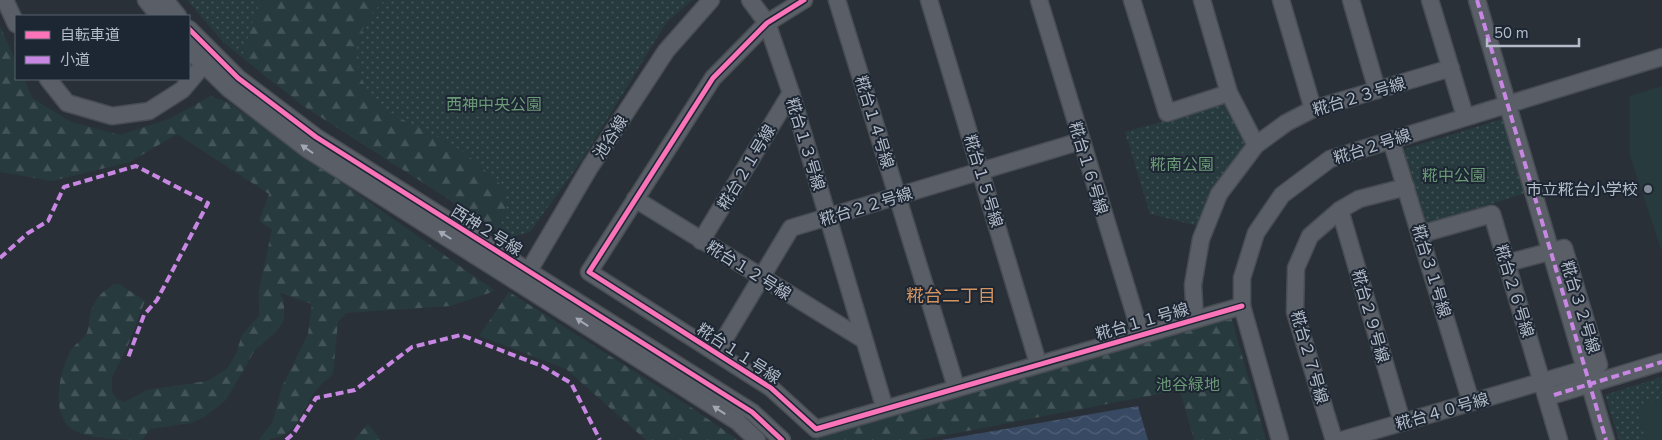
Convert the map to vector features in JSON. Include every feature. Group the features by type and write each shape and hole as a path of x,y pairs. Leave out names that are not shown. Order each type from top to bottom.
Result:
{"street":[{"path":"5,0 15,22"},
{"path":"146,0 158,15"},
{"path":"165,0 177,15"},
{"name":"池谷線","path":"525,277 590,167 666,51 711,0"},
{"name":"糀台１３号線","path":"750,0 767,24 791,93 885,409"},
{"name":"糀台１１号線","path":"804,0 767,24 713,78 589,272 771,388 816,429 1038,363 1242,306"},
{"name":"糀台１４号線","path":"837,0 956,388"},
{"name":"糀台１５号線","path":"929,0 982,171 1038,363"},
{"name":"糀台１６号線","path":"1039,0 1141,334"},
{"path":"1132,0 1167,114 1229,93"},
{"path":"1202,0 1229,93 1256,145"},
{"path":"1281,0 1313,109"},
{"path":"1351,0 1378,90"},
{"path":"1430,0 1465,116"},
{"path":"1477,0 1550,252"},
{"name":"西神２号線","path":"190,31 228,89 307,149 752,412 782,440"},
{"name":"西神２号線","path":"190,50 208,59"},
{"name":"糀台２号線","path":"1280,440 1242,306 1242,278 1256,233 1282,194 1330,159 1662,57"},
{"path":"49,80 68,104 112,116 149,111 182,90 208,59"},
{"name":"糀台２３号線","path":"1195,319 1193,286 1201,239 1219,194 1256,145 1286,123 1313,109 1451,68"},
{"name":"糀台２１号線","path":"701,240 791,93"},
{"name":"糀台３１号線","path":"1391,140 1471,402"},
{"name":"糀台２２号線","path":"716,353 791,228 1081,141"},
{"name":"糀台２７号線","path":"1334,440 1295,312 1296,268 1310,236 1340,210 1359,199 1406,187"},
{"name":"糀台１２号線","path":"635,199 864,340"},
{"name":"糀台２９号線","path":"1340,210 1402,422"},
{"name":"糀台２６号線","path":"1421,234 1492,214 1542,381 1556,439"},
{"name":"糀台３２号線","path":"1507,263 1564,248 1599,365 1586,377 1542,381"},
{"name":"西神２号線","path":"525,277 738,422 757,440"},
{"path":"1554,395 1586,377 1662,362"},
{"path":"1586,377 1606,440"},
{"name":"糀台４０号線","path":"1342,440 1542,381"}],"green space":[{"name":"西神中央公園","path":"187,0 692,0 666,23 584,157 530,232 509,238 305,107 224,43"},
{"path":"259,0 385,0 371,15 362,31 357,47 357,63 362,78 370,93 383,106 400,118 441,138 460,150 501,185 507,202 499,231 305,107 242,57"},
{"path":"0,26 15,60 15,80 24,80 32,98 71,122 120,135 169,119 211,96 231,104 495,291 450,306 346,313 338,322 333,374 312,396 291,430 273,439 259,440 273,421 281,389 308,334 312,304 280,293 284,301 284,320 276,332 255,350 226,400 204,417 191,423 150,429 142,440 91,436 73,430 67,425 62,417 60,408 59,389 63,369 71,350 86,335 94,303 100,295 114,284 119,284 145,301 128,345 112,377 112,391 117,399 125,402 147,390 207,381 221,373 228,367 236,354 242,335 259,316 259,291 272,229 259,221 269,194 177,134 130,162 52,181 0,172"},
{"name":"市立糀台小学校","path":"1662,86 1662,252 1630,156 1630,96"},
{"name":"糀南公園","path":"1228,103 1251,144 1202,227 1150,214 1125,132"},
{"name":"糀中公園","path":"1506,118 1528,192 1424,225 1402,156 1405,149"},
{"path":"509,292 692,408 738,440 646,440 566,369 479,336"},
{"name":"池谷緑地","path":"1230,313 1266,440 1194,440 1180,390 920,440 810,440"},
{"path":"1662,377 1662,440 1619,440 1605,395"},
{"path":"1662,400 1662,440 1646,440 1640,422 1642,404"},
{"path":"368,424 381,440 354,440"}],"water":[{"path":"1138,406 1148,440 941,440"}],"marked path":[{"path":"1477,0 1606,440"},
{"path":"0,258 28,233 48,221 64,187 136,166 208,203 157,300 144,315 128,358"},
{"path":"286,440 294,433 316,398 355,390 412,347 461,335 542,366 571,383 600,440"},
{"path":"1554,395 1662,362"}],"cycle path":[{"path":"804,0 767,23 713,78 589,272 771,388 816,429 1242,306"},
{"path":"190,30 238,78 316,137 752,412 782,440"}],"place":[{"name":"市立糀台小学校","path":"1648,189"}],"district":[{"name":"糀台二丁目","path":"951,296"}]}
